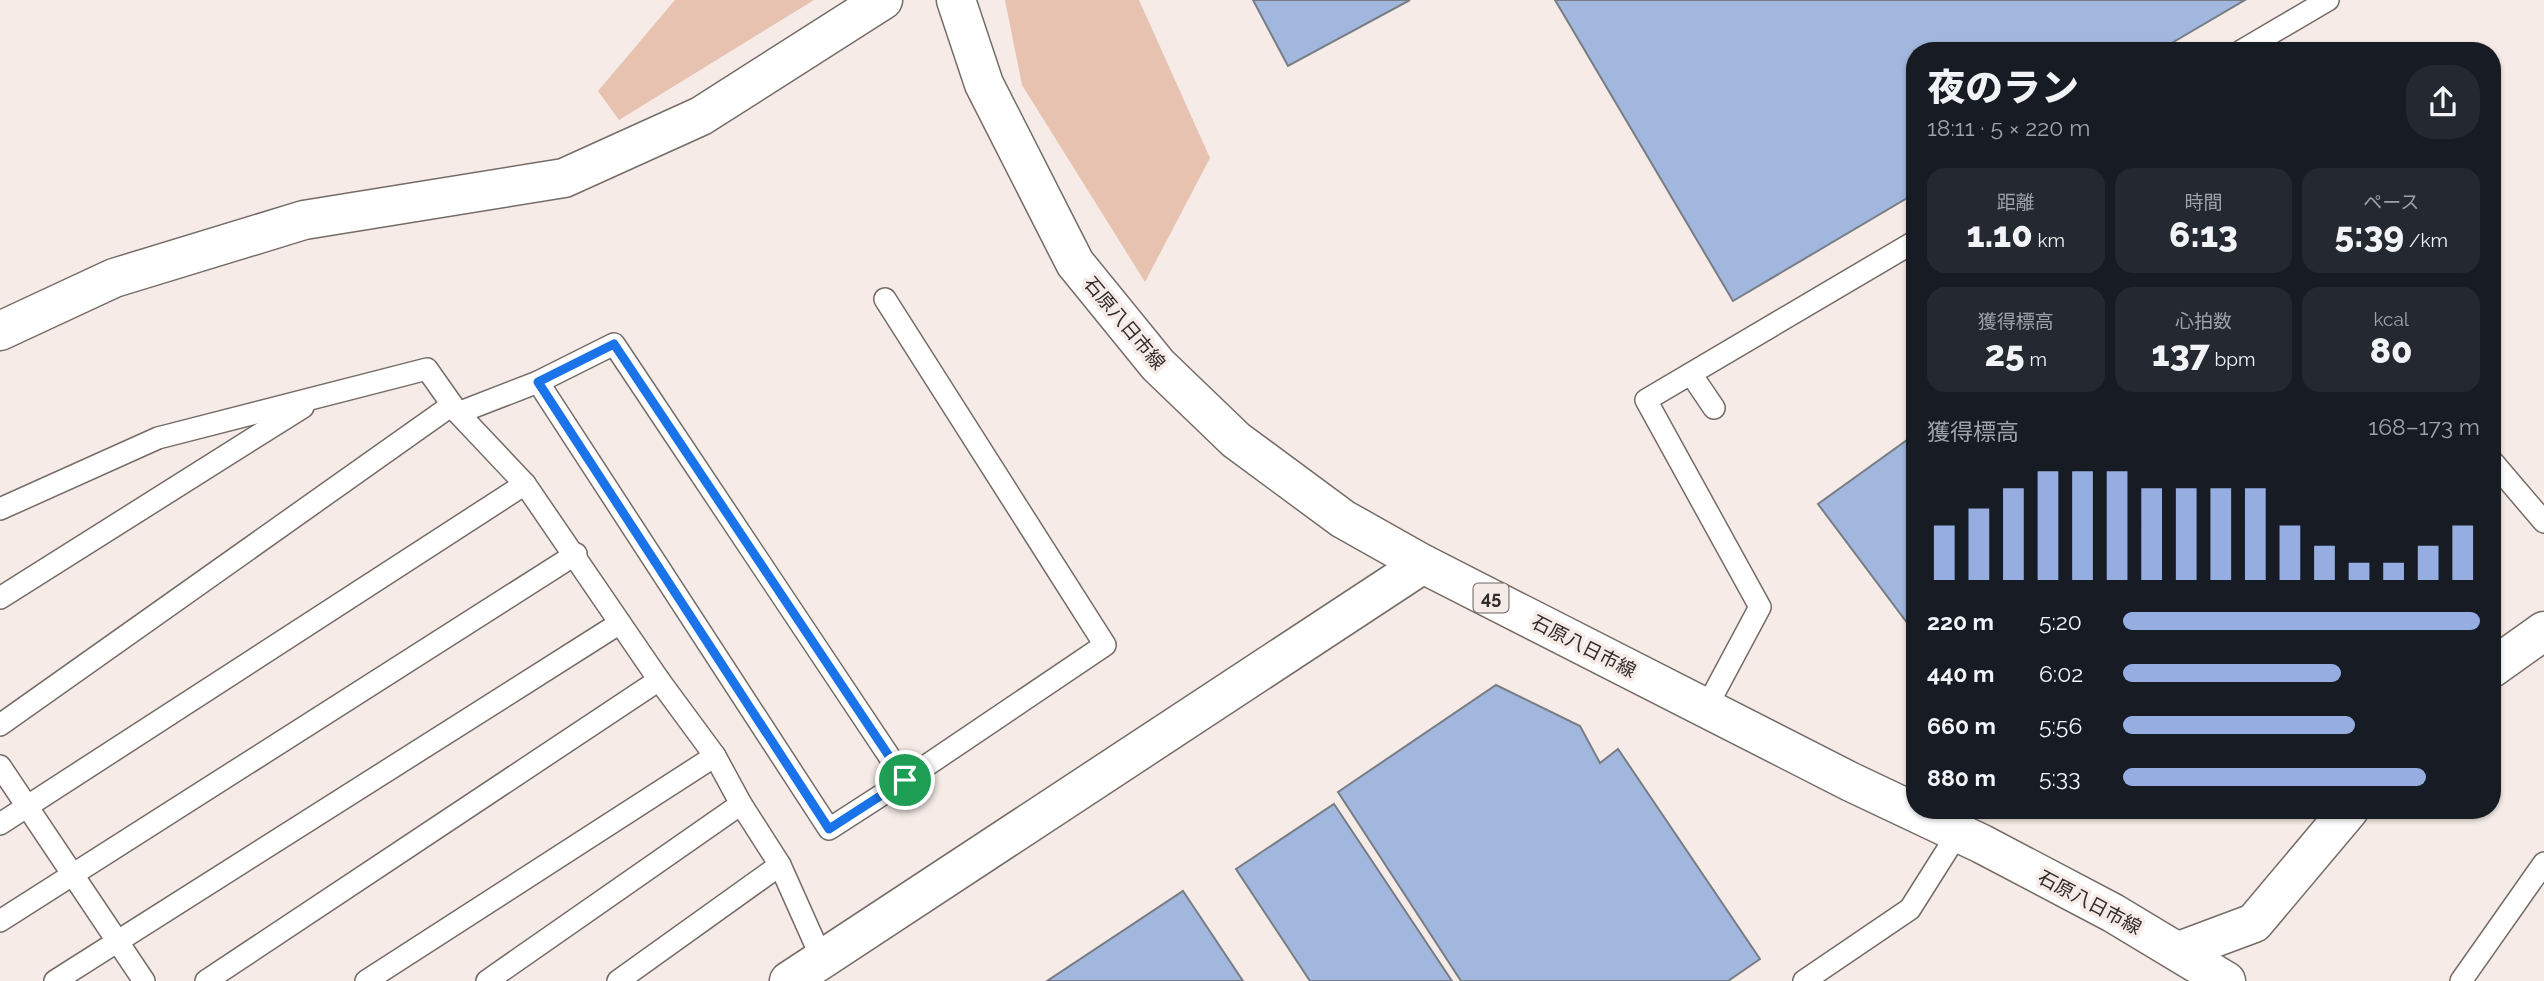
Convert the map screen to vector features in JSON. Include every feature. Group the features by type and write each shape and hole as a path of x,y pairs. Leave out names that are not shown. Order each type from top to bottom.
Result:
{"street":[{"path":"0,331 114,278 304,220 564,178 701,116 883,0"},
{"name":"石原八日市線","path":"956,0 984,84 1075,263 1158,365 1236,440 1343,519 1423,564 1906,807"},
{"path":"789,981 1423,564"},
{"path":"2501,662 2544,631"},
{"name":"石原八日市線","path":"1930,819 2113,913 2226,981"},
{"path":"2179,951 2254,922 2341,819"}],"lane":[{"path":"2256,42 2328,0"},
{"path":"1706,708 1760,607 1646,400 1906,247"},
{"path":"538,382 829,829 1105,645 885,299"},
{"path":"0,725 455,409 538,382 614,344 905,780"},
{"path":"0,509 158,438 428,369 455,409 525,484 576,554 659,680 715,756 740,804 780,865 822,959"},
{"path":"1691,373 1714,408"},
{"path":"0,598 319,397"},
{"path":"2501,472 2544,522"},
{"path":"0,824 525,484"},
{"path":"0,921 576,554"},
{"path":"55,981 620,623"},
{"path":"206,981 659,680"},
{"path":"366,981 715,756"},
{"path":"0,766 144,981"},
{"path":"487,981 740,804"},
{"path":"1804,981 1910,909 1958,833"},
{"path":"2461,981 2544,863"},
{"path":"618,981 780,865"}],"shaded area":[{"path":"675,0 814,0 619,120 598,91"},
{"path":"1005,0 1139,0 1210,158 1145,282 1022,85"}],"building":[{"path":"1253,0 1410,0 1288,66"},
{"path":"1555,0 2245,0 2173,42 1906,42 1906,199 1733,301"},
{"path":"1906,441 1906,621 1818,504"},
{"path":"1496,685 1580,726 1600,763 1618,749 1760,959 1728,981 1461,981 1338,792"},
{"path":"1334,804 1452,981 1310,981 1236,869"},
{"path":"1183,891 1243,981 1047,981"}],"route":[{"path":"614,344 905,780 829,829 538,382 614,344"}]}
